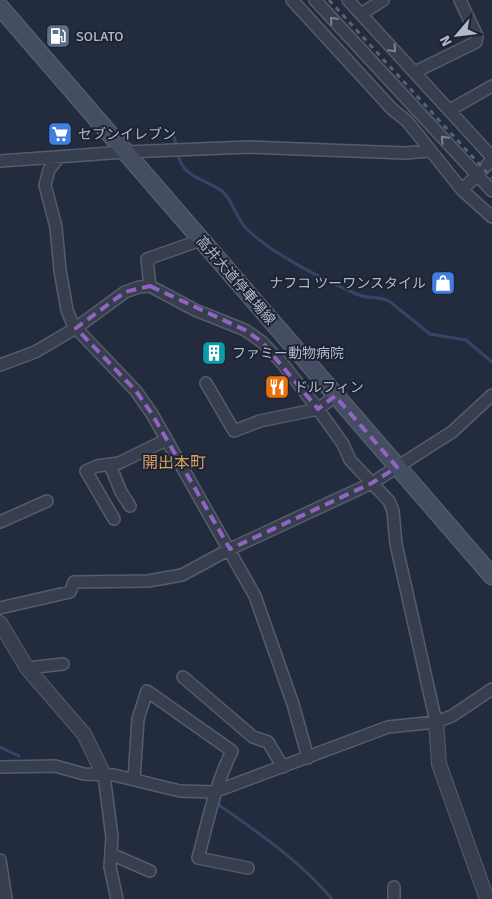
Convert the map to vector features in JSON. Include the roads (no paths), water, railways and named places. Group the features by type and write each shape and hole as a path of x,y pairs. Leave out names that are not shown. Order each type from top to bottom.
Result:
{"main road":[{"name":"高井大道停車場線","path":"0,7 492,576"}],"street":[{"path":"292,0 392,109 407,121 462,190 492,217"},
{"path":"315,0 492,191"},
{"path":"348,0 450,110 492,159 462,190"},
{"path":"361,14 383,0"},
{"path":"415,72 476,42 477,36 460,0"},
{"path":"450,110 492,86"},
{"path":"0,162 125,152 249,147 405,153 430,151"},
{"path":"59,157 49,170 45,186 56,227 60,270 67,310 76,328 136,391 256,596 293,704 308,758"},
{"path":"150,286 148,259 201,240"},
{"path":"0,365 35,352 76,328 125,292 139,287 150,286 195,310 245,330 262,342 282,363 343,444 350,460 389,501 393,512 396,544 436,722 439,764 486,899"},
{"path":"262,342 276,327"},
{"path":"206,383 234,431 260,421 318,409 335,396"},
{"path":"0,608 70,592 74,582 148,581 182,576 230,550 372,483 452,432 492,394"},
{"path":"114,519 86,471 97,466 110,465 166,440"},
{"path":"110,465 121,492 130,506"},
{"path":"0,522 47,502"},
{"path":"0,624 27,668 84,734 104,775 112,836 110,867 117,899"},
{"path":"27,668 63,664"},
{"path":"183,677 253,737 268,742 283,767"},
{"path":"0,767 55,766 84,774 134,780 180,790 214,792 388,727 436,722 452,716 492,689"},
{"path":"134,780 138,720 147,690 232,751 221,782 214,792 198,858 248,868"},
{"path":"111,854 150,871"},
{"path":"0,860 4,894"}],"waterway":[{"path":"172,131 177,147"},
{"path":"178,153 184,167 195,176 222,191 229,199 243,225 270,248 316,275 346,289 363,296 389,301 430,334 466,340 492,362"},
{"path":"0,747 19,756"},
{"path":"219,805 293,860 332,899"}],"railway":[{"path":"329,0 492,178"}],"place":[{"name":"SOLATO","path":"58,36"},
{"name":"セブンイレブン","path":"60,134"},
{"name":"ナフコ ツーワンスタイル","path":"443,283"},
{"name":"ファミー動物病院","path":"214,353"},
{"name":"ドルフィン","path":"277,387"}],"district":[{"name":"開出本町","path":"174,462"}]}
